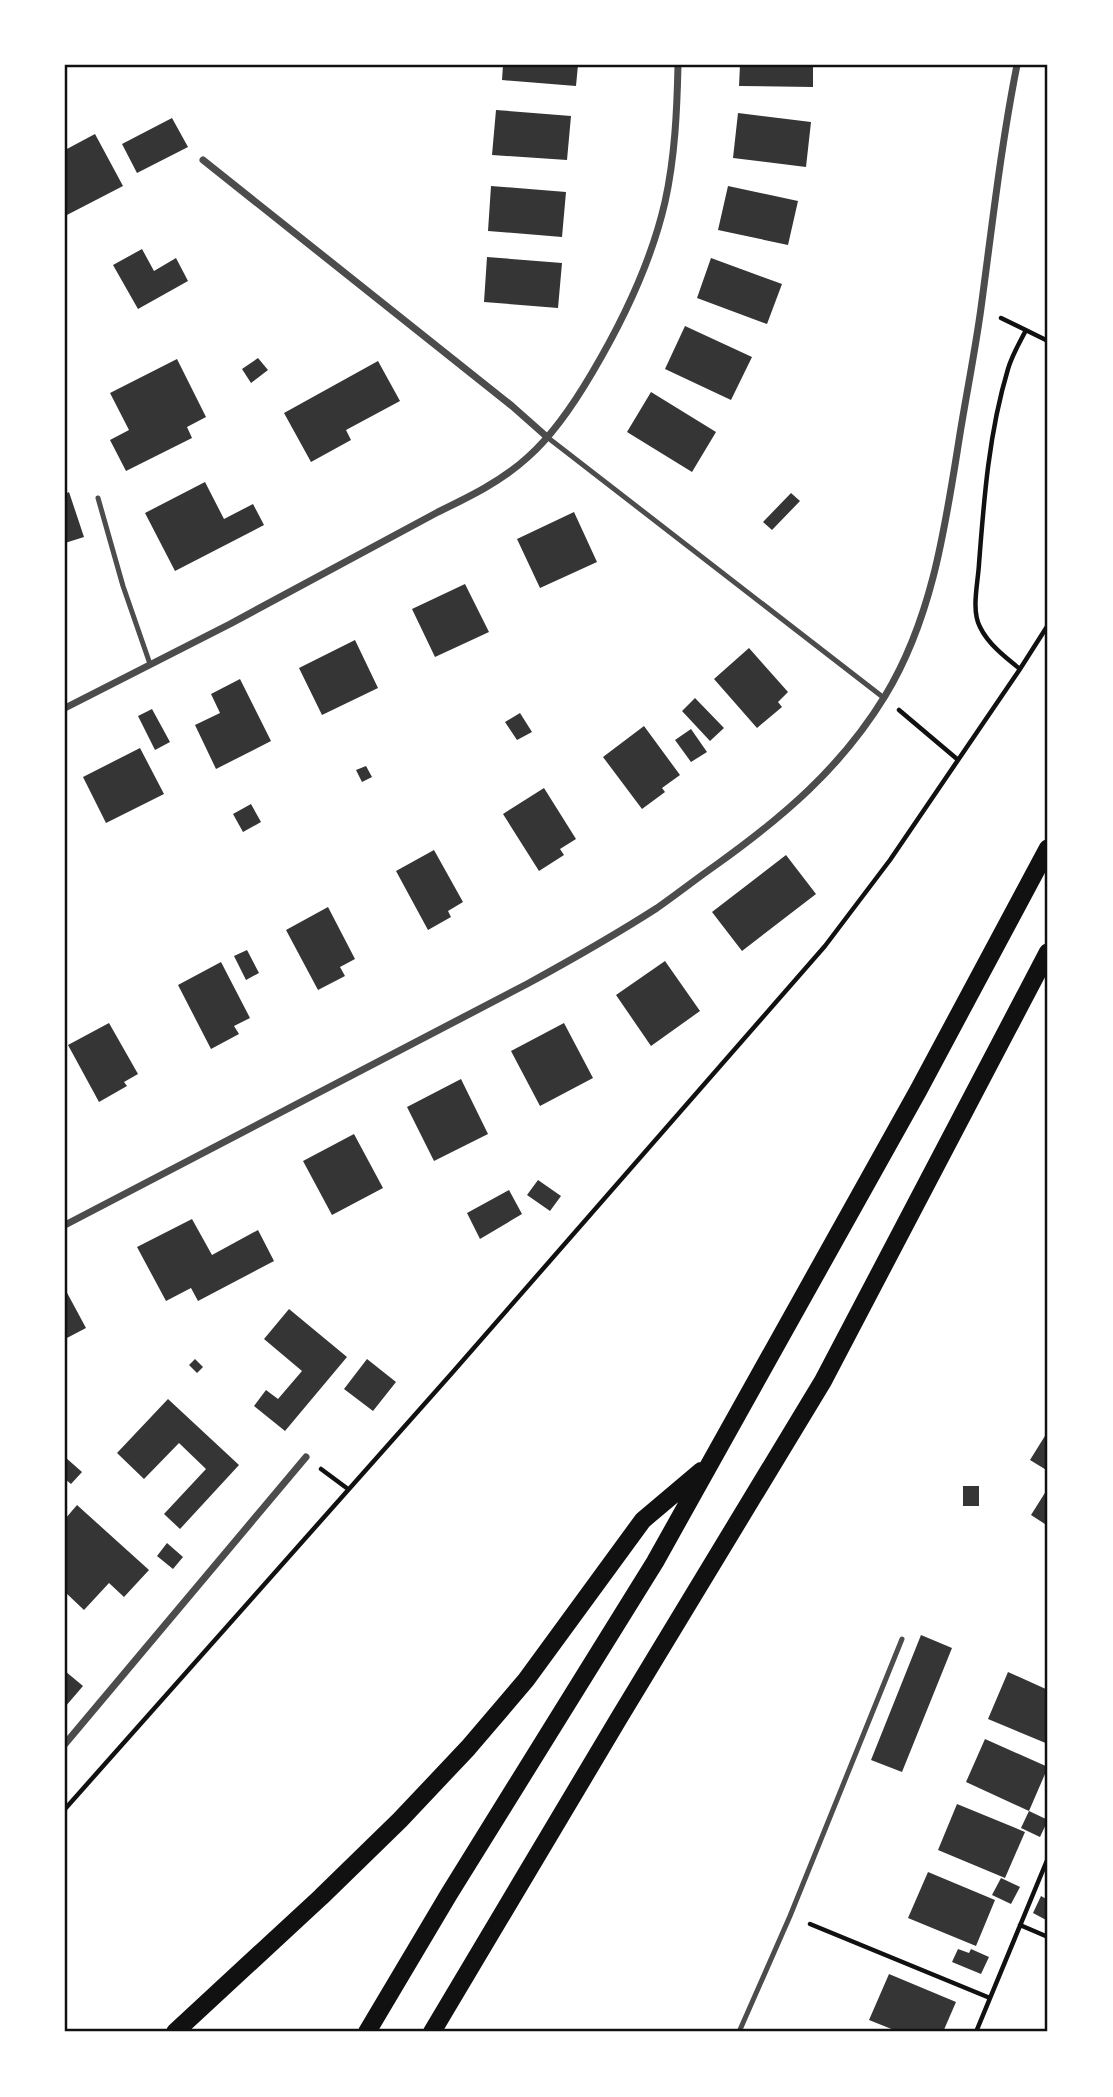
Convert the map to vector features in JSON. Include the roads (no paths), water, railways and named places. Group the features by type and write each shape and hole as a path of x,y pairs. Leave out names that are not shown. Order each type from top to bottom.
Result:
{"main road":[{"path":"367,2032 449,1894 655,1562 918,1091 1048,848"},
{"path":"432,2032 823,1381 1048,952"},
{"path":"175,2032 321,1897 400,1820 468,1748 526,1680 643,1520 709,1464"}],"street":[{"path":"65,708 468,498 529,457 580,393 614,336 637,289 665,202 673,149 678,65"},
{"path":"65,1225 603,942 658,907 766,829 806,794 841,756 884,698 908,653 933,578 950,498 981,311 1017,65"},
{"path":"203,159 512,406 547,437"},
{"path":"65,1744 306,1457"}],"lane":[{"path":"547,437 884,698"},
{"path":"98,498 123,586 150,664"},
{"path":"1026,995 1041,981"},
{"path":"739,2032 790,1916 902,1639"}]}
